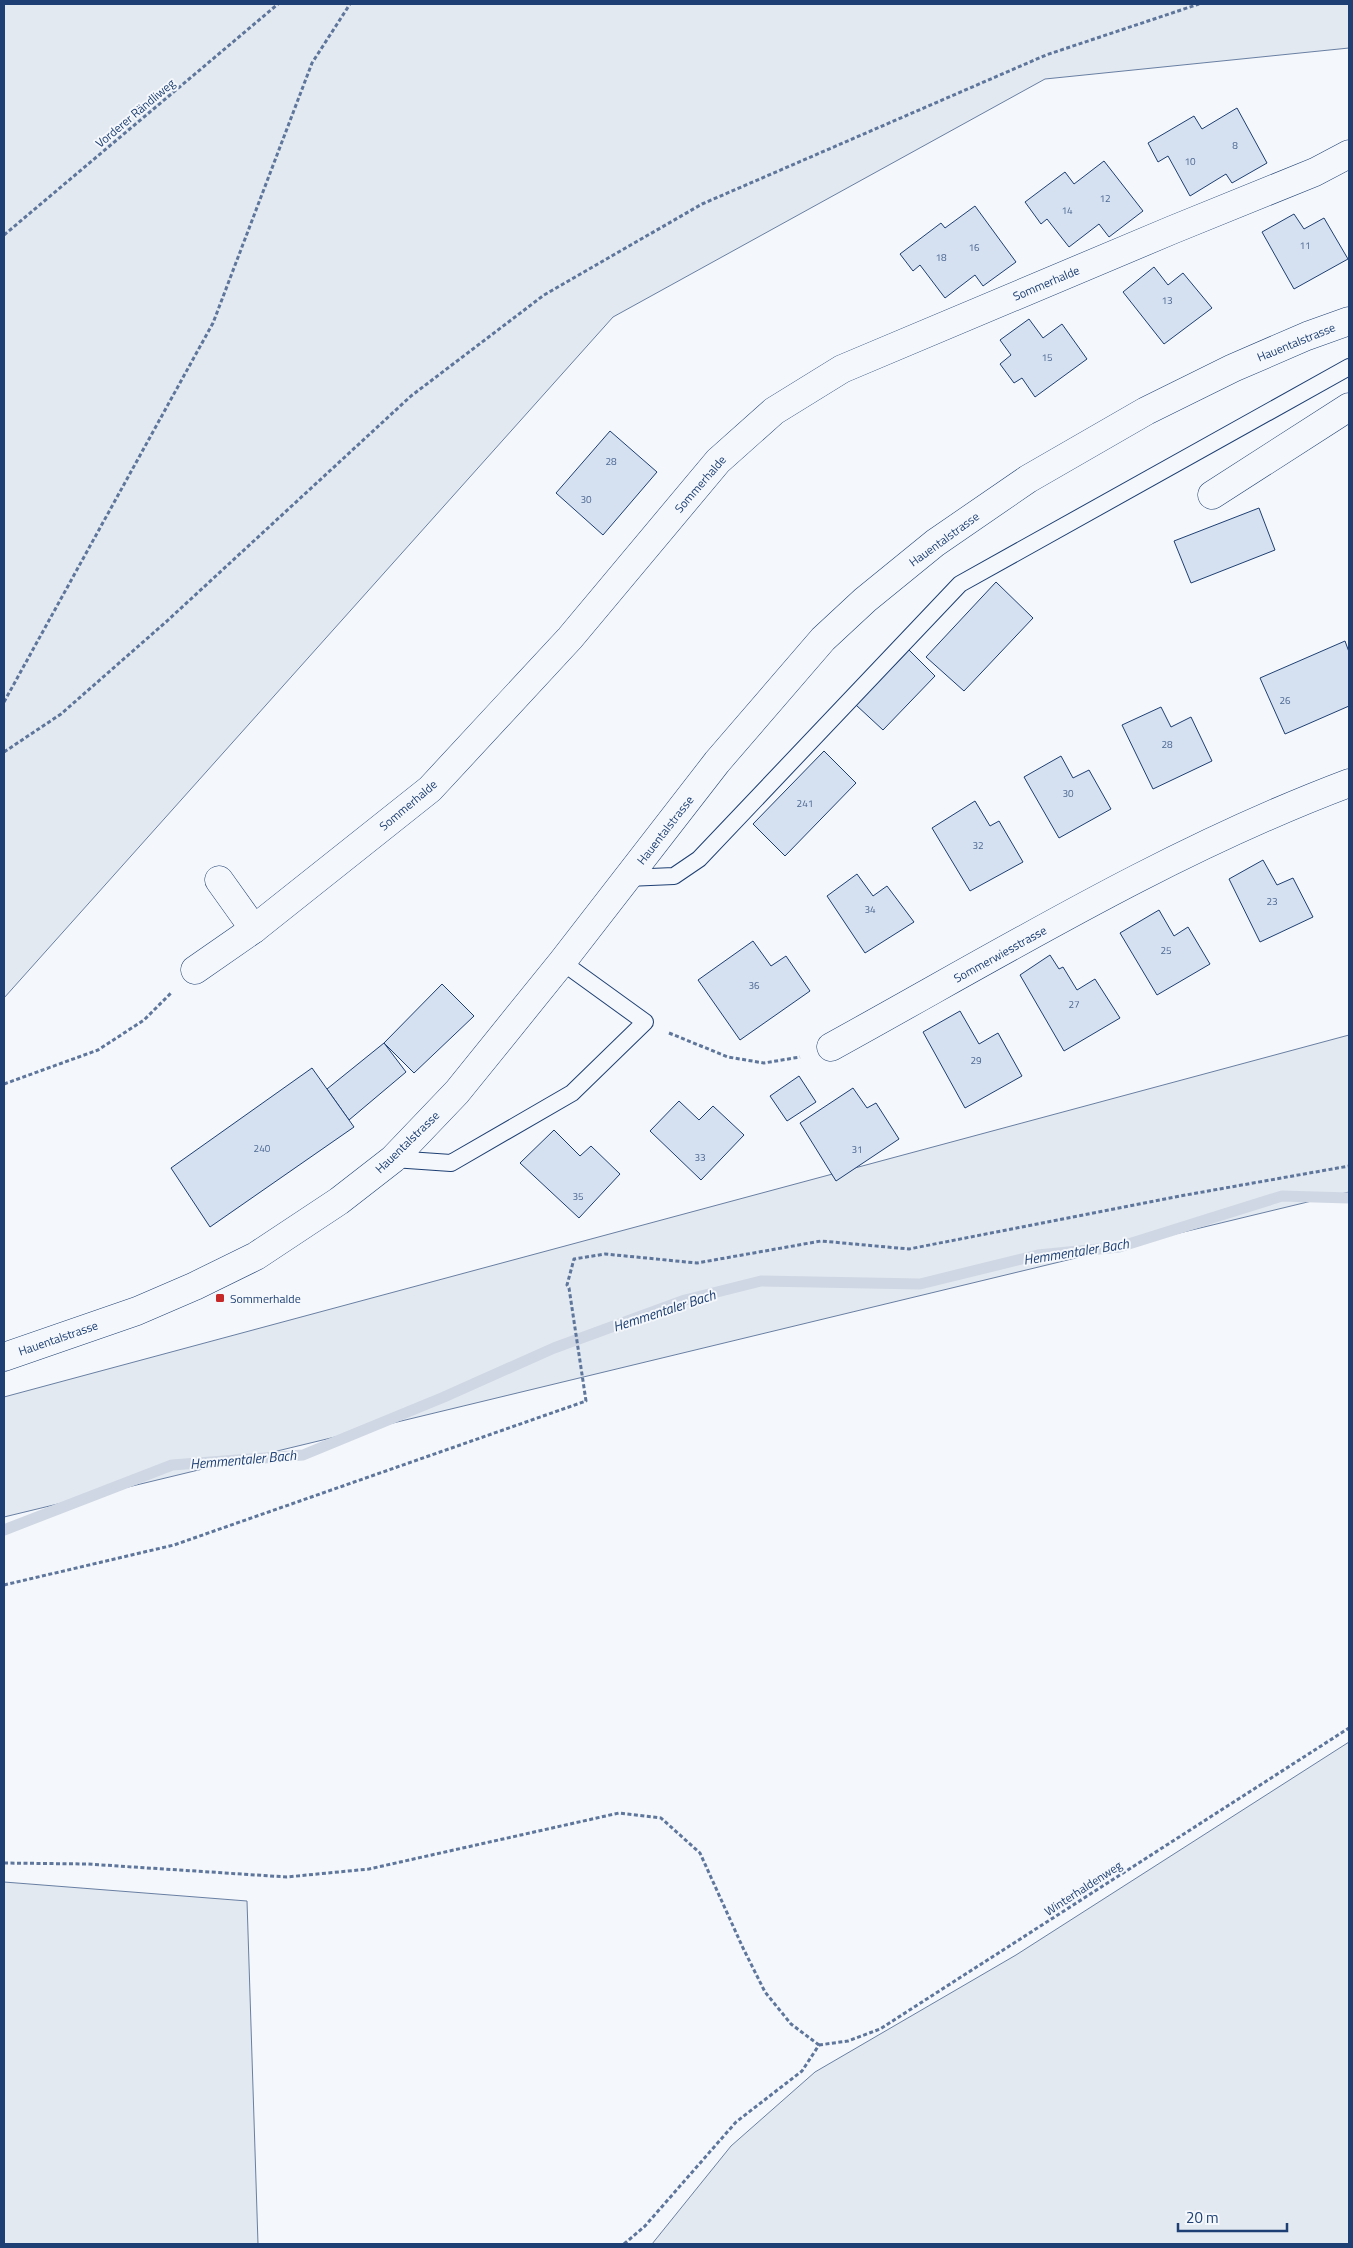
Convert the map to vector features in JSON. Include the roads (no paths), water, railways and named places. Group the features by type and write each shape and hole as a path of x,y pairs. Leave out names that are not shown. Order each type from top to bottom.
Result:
{"street":[{"name":"Sommerhalde","path":"195,970 254,928 430,789 570,638 718,461 774,411 842,369 1315,172 1349,154"},
{"name":"Hauentalstrasse","path":"4,1357 137,1311 195,1286 256,1256 340,1201 392,1159 458,1092 562,962 717,762 823,639 865,600 935,543 1028,479 1146,410 1233,368 1307,336 1349,321"},
{"path":"1212,495 1349,407"},
{"name":"Sommerwiesstrasse","path":"831,1047 1152,870 1295,803 1349,783"},
{"path":"219,880 254,928"}],"lane":[{"path":"627,878 674,876 699,859 960,584 1349,367"},
{"path":"392,1159 451,1163 572,1093 645,1022 562,962"}],"waterway":[{"name":"Hemmentaler Bach","path":"4,1530 172,1465 303,1455 444,1397 554,1348 685,1300 761,1281 920,1284 1038,1255 1119,1247 1282,1196 1349,1198"}],"place":[{"name":"Sommerhalde","path":"220,1298"}]}
